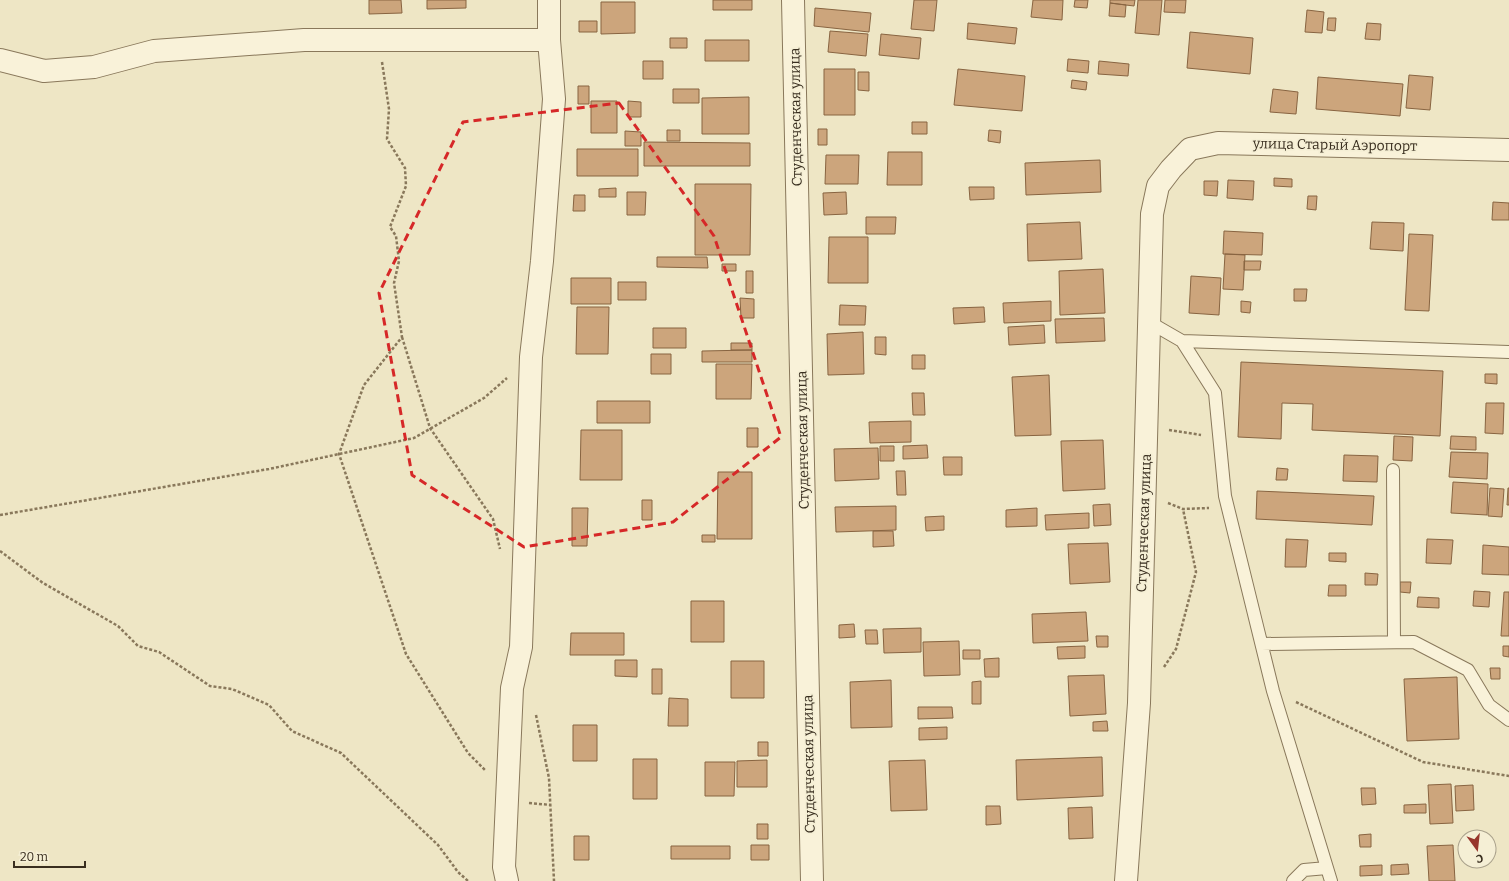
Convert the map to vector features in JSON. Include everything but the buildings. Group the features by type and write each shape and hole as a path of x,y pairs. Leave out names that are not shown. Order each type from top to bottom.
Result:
{"street":[{"path":"506,881 504,867 512,688 521,647 531,357 542,261 554,99 549,40 549,0"},
{"name":"Студенческая улица","path":"793,0 812,881"},
{"path":"0,60 44,71 94,67 154,52 304,40 549,40"},
{"name":"улица Старый Аэропорт","path":"1171,169 1190,149 1218,143 1509,150"},
{"name":"Студенческая улица","path":"1126,881 1139,704 1152,214 1158,186 1171,169"}],"lane":[{"path":"1149,322 1182,341 1215,393 1228,506 1273,691 1331,881"},
{"path":"1182,341 1509,352"},
{"path":"1393,470 1394,642"},
{"path":"1262,644 1414,642 1468,670 1489,705 1509,720"},
{"path":"1293,881 1304,870 1327,868"}],"path":[{"path":"381,40 383,76 389,109 388,139 405,168 406,186 390,227 396,236 399,261 394,283 402,337 430,428"},
{"path":"402,337 364,385 339,454 406,654 468,753 507,795 521,802 550,805"},
{"path":"0,515 269,469 414,438 484,398 531,357"},
{"path":"1146,426 1220,437"},
{"path":"1144,493 1183,509 1228,506"},
{"path":"1160,673 1176,649 1196,572 1183,509"},
{"path":"0,550 43,583 118,626 138,646 160,652 210,686 232,689 269,705 292,731 341,753 438,845 458,872 468,881"},
{"path":"1273,691 1423,762 1509,776"}],"highlighted area":[{"path":"619,103 714,236 781,437 673,522 524,547 412,475 379,293 463,122"}]}
